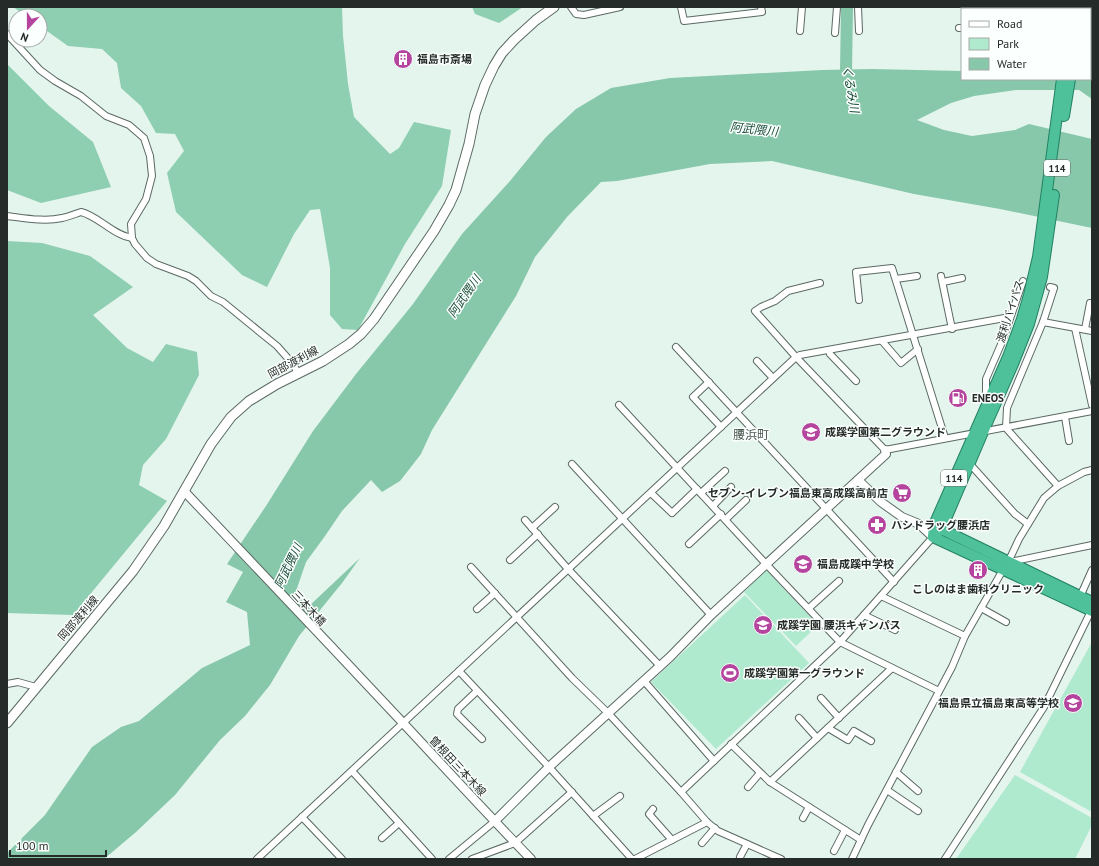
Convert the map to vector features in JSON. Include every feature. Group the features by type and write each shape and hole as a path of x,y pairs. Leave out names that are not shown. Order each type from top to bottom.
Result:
{"highway":[{"name":"渡利バイパス","path":"938,527 978,433 1014,364 1029,324 1042,277 1042,257 1062,80"},
{"name":"渡利バイパス","path":"933,537 969,464 986,405 1008,357 1042,257 1070,80"},
{"path":"938,527 1008,562 1092,608"},
{"path":"933,537 1008,562"}],"main road":[{"name":"岡部渡利線","path":"7,723 134,571 152,545 211,444 231,417 259,395 277,384 323,361 349,344 361,334 374,319 434,231 449,205 456,190 465,159 475,114 492,70 502,53 514,40 536,20 554,7"}],"street":[{"path":"571,7 576,14 584,15 620,7"},
{"path":"681,7 684,21 762,12 761,7"},
{"path":"800,30 802,7"},
{"path":"834,33 837,7"},
{"path":"858,7 859,31"},
{"path":"7,34 40,70 81,96 106,116 129,126 144,138 150,156 152,176 146,199 131,224 132,238"},
{"path":"7,216 31,219 56,219 81,212 114,231 132,238 147,258 161,266 194,280 211,296 223,302 277,346 293,364 298,373"},
{"path":"859,300 856,272 892,268 945,438"},
{"path":"896,279 917,276"},
{"path":"952,329 942,279 962,278"},
{"path":"986,405 986,379 1002,342 1023,281"},
{"path":"449,859 495,821 549,767 644,681 711,615 886,454 885,450 796,357 755,311 775,301 788,291 820,283"},
{"path":"1050,287 1054,288 1043,322 1007,408 1006,428 1058,486"},
{"path":"1085,329 1090,303"},
{"path":"257,859 404,724 516,616 651,493 796,357 800,355 914,336 1010,317"},
{"path":"1043,322 1092,330"},
{"path":"1075,328 1092,406"},
{"path":"882,341 901,363 918,349"},
{"path":"676,347 894,582"},
{"path":"829,350 830,354 856,381"},
{"path":"757,361 773,378"},
{"path":"709,382 693,397 721,427"},
{"path":"619,405 840,642 939,691"},
{"path":"885,450 1092,411"},
{"path":"1065,417 1069,441"},
{"path":"572,464 711,615"},
{"path":"969,464 1015,514 1028,524"},
{"path":"852,859 952,667 965,636 1008,562 1019,539 1044,498 1058,486 1084,472 1092,470"},
{"path":"651,493 672,513 725,471"},
{"path":"858,480 881,502 902,516 919,524 938,527"},
{"path":"713,506 731,487"},
{"name":"三本木橋","path":"184,490 369,687"},
{"path":"689,544 746,500"},
{"path":"532,528 555,507"},
{"path":"525,520 568,569 660,666"},
{"path":"681,792 840,642 882,596 933,537 919,524"},
{"path":"510,560 538,534"},
{"path":"1008,562 1092,545"},
{"path":"471,567 572,678 608,713 707,822 715,828 781,859"},
{"path":"1079,600 1092,570"},
{"path":"808,608 839,581"},
{"path":"477,609 495,593"},
{"path":"882,596 965,636"},
{"path":"981,608 1006,622"},
{"path":"945,859 1044,707 1092,608"},
{"path":"864,615 895,630"},
{"path":"770,782 892,668"},
{"path":"459,671 634,859 707,822"},
{"path":"644,681 714,761"},
{"path":"7,684 18,682 36,687"},
{"name":"曽根田三本木線","path":"369,687 467,793 531,859"},
{"path":"477,691 458,709 457,714 482,739"},
{"path":"822,698 839,718"},
{"path":"799,718 818,738"},
{"path":"828,728 848,740 854,731 871,741"},
{"path":"731,744 770,782 861,840"},
{"path":"352,771 432,859"},
{"path":"896,772 918,791"},
{"path":"748,787 760,773"},
{"path":"887,790 918,811"},
{"path":"472,859 486,857 515,843 572,792"},
{"path":"593,816 620,796"},
{"path":"803,818 809,807"},
{"path":"654,809 649,814 672,840"},
{"path":"302,817 342,859"},
{"path":"382,838 399,823"},
{"path":"702,843 715,828"},
{"path":"834,851 845,830"},
{"path":"740,857 747,844"}],"green space":[{"path":"766,570 818,625 796,646 744,592"},
{"name":"成蹊学園第一グラウンド","path":"745,595 809,663 716,749 651,682"},
{"name":"福島県立福島東高等学校","path":"1092,642 1092,812 1020,772"},
{"path":"1015,775 1092,818 1092,825 1075,859 956,859"}],"shaded area":[{"path":"13,7 342,7 343,36 348,84 354,117 390,154 399,148 414,122 451,130 442,186 405,244 358,330 342,329 330,315 330,268 320,209 310,210 294,234 267,287 242,275 176,212 167,173 184,151 175,134 156,133 141,106 121,88 117,63 102,49 68,46 48,32 48,8"},
{"path":"472,7 523,7 499,23 475,14"},
{"path":"7,64 49,106 93,142 111,187 41,203 7,190"},
{"path":"7,241 42,243 90,256 133,287 93,315 127,348 153,362 166,344 197,352 199,375 166,439 143,465 139,485 167,501 73,615 7,613"}],"water":[{"name":"阿武隈川","path":"872,69 961,71 961,80 1091,80 1092,78 1092,99 1079,90 1016,90 974,96 951,103 917,120 944,130 972,136 1015,130 1029,124 1092,139 1092,228 1000,209 914,194 772,161 710,164 617,181 601,182 567,217 535,257 516,296 432,430 421,454 400,481 382,492 371,480 342,511 306,562 296,591 307,608 360,558 342,583 299,636 270,685 245,716 220,740 175,795 136,832 104,859 7,859 7,853 45,815 92,747 121,727 139,721 202,668 250,645 247,612 226,602 243,572 227,564 266,506 313,431 356,374 413,304 462,234 510,181 546,137 576,109 611,88 670,78 822,70"}],"waterway":[{"name":"くるみ川","path":"847,7 846,72 849,85"}],"place":[{"name":"福島市斎場","path":"403,59"},
{"name":"ENEOS","path":"958,398"},
{"name":"成蹊学園第二グラウンド","path":"811,432"},
{"name":"セブン-イレブン福島東高成蹊高前店","path":"902,493"},
{"name":"ハシドラッグ腰浜店","path":"877,525"},
{"name":"福島成蹊中学校","path":"803,564"},
{"name":"こしのはま歯科クリニック","path":"978,570"},
{"name":"成蹊学園 腰浜キャンパス","path":"763,625"},
{"name":"成蹊学園第一グラウンド","path":"730,673"},
{"name":"福島県立福島東高等学校","path":"1073,703"}],"district":[{"name":"腰浜町","path":"751,434"}]}
